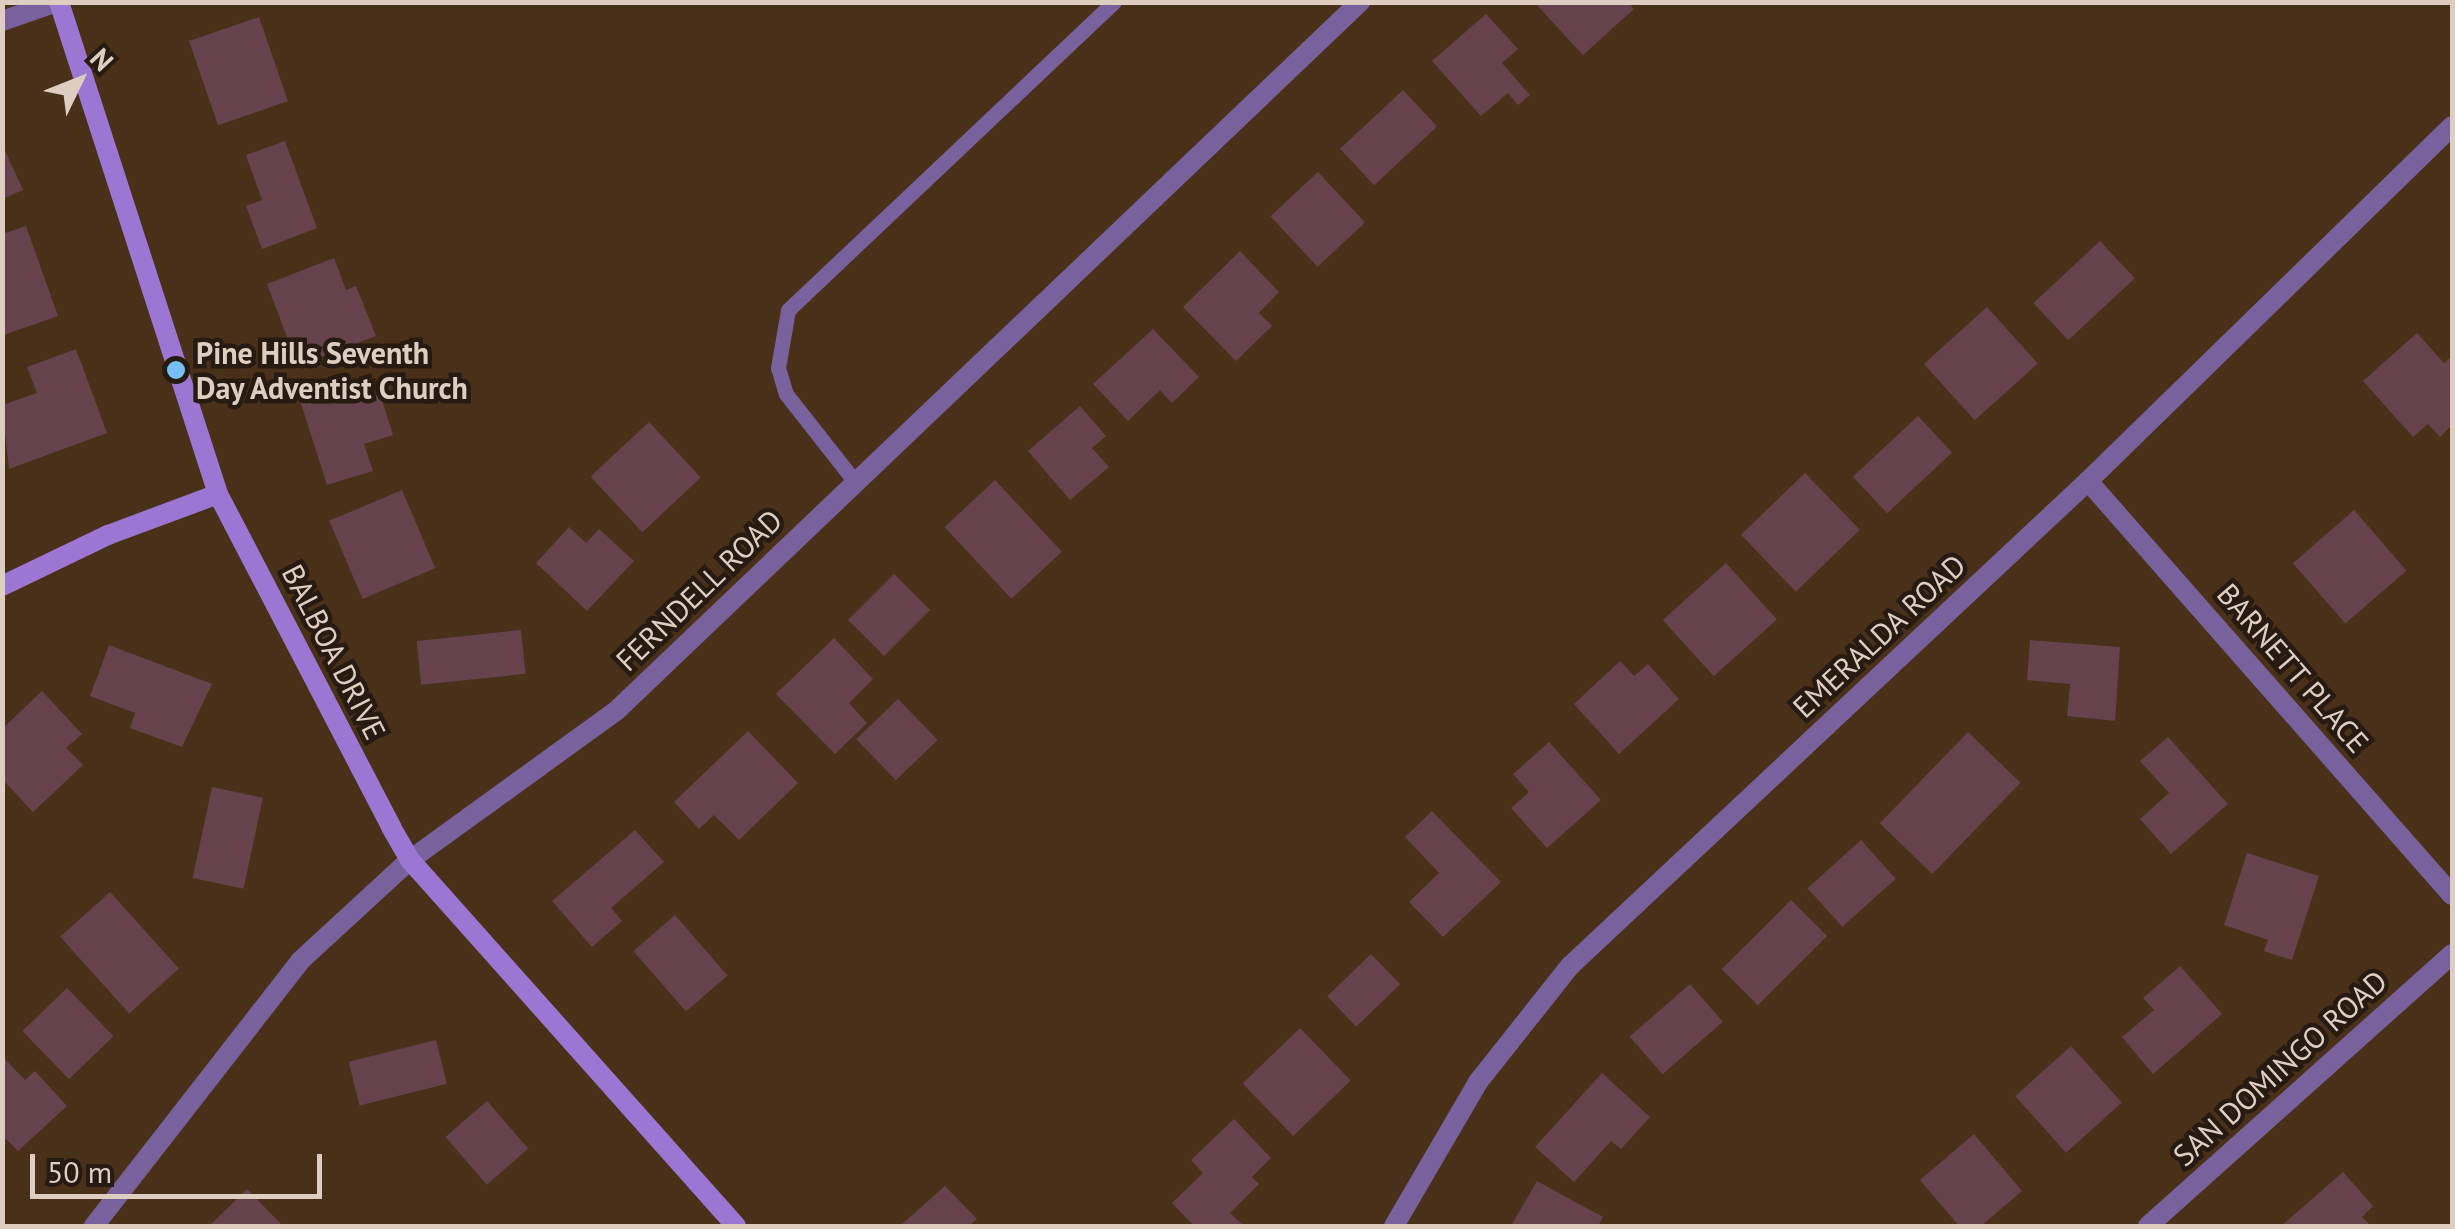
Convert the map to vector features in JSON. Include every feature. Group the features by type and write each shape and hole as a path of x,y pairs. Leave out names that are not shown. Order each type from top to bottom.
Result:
{"street":[{"path":"2,21 58,2"},
{"name":"BALBOA DRIVE","path":"58,2 218,494 410,860 736,1226"},
{"name":"FERNDELL ROAD","path":"94,1226 300,961 410,860 616,711 1360,2"},
{"name":"EMERALDA ROAD","path":"1394,1226 1478,1082 1570,966 2088,481 2452,126"},
{"name":"BARNETT PLACE","path":"2088,481 2452,895"},
{"path":"2,586 108,535 218,494"},
{"name":"SAN DOMINGO ROAD","path":"2148,1226 2452,954"}],"lane":[{"path":"856,483 786,394 778,368 788,310 1114,2"}],"building":[{"path":"1534,2 1628,2 1634,9 1583,55"},
{"path":"1486,14 1518,49 1502,63 1530,95 1518,105 1508,93 1481,116 1432,61"},
{"path":"259,17 288,101 218,125 189,41"},
{"path":"1403,90 1437,127 1374,185 1340,149"},
{"path":"285,141 317,228 262,249 246,206 262,200 246,155"},
{"path":"2,144 23,190 2,199"},
{"path":"1318,172 1365,222 1318,267 1270,216"},
{"path":"26,226 58,316 4,335 2,234"},
{"path":"2100,241 2135,278 2068,340 2033,303"},
{"path":"1240,251 1279,292 1259,313 1272,326 1236,361 1183,307"},
{"path":"334,258 346,290 356,286 376,336 298,366 267,284"},
{"path":"1987,307 2038,363 1975,420 1924,364"},
{"path":"1153,329 1199,377 1172,403 1160,390 1128,421 1093,384"},
{"path":"2417,333 2444,363 2452,356 2452,425 2440,437 2428,424 2413,437 2363,381"},
{"path":"76,349 107,433 9,469 2,405 37,393 27,367"},
{"path":"351,377 359,401 380,394 393,435 364,444 373,471 327,485 298,394"},
{"path":"1080,406 1106,436 1092,448 1109,467 1070,500 1028,451"},
{"path":"1918,416 1952,453 1887,513 1853,477"},
{"path":"649,422 701,478 642,532 590,477"},
{"path":"1805,473 1860,530 1796,592 1741,535"},
{"path":"995,480 1062,552 1011,599 945,527"},
{"path":"402,490 435,568 362,599 329,521"},
{"path":"2354,510 2406,570 2345,624 2293,563"},
{"path":"569,527 586,543 599,529 634,561 587,611 536,563"},
{"path":"1726,563 1777,619 1714,676 1663,620"},
{"path":"894,574 930,610 884,656 848,620"},
{"path":"521,630 526,674 421,685 417,641"},
{"path":"834,638 873,679 849,703 867,723 835,754 776,694"},
{"path":"2030,640 2120,647 2115,721 2067,716 2070,684 2027,680"},
{"path":"109,645 212,684 182,747 130,728 135,713 90,696"},
{"path":"1620,661 1634,676 1648,664 1679,699 1619,754 1574,704"},
{"path":"42,691 82,734 66,748 83,765 33,812 2,779 2,729"},
{"path":"898,699 938,740 896,780 856,739"},
{"path":"748,731 798,783 739,840 714,815 699,829 674,802"},
{"path":"1968,732 2021,783 1932,874 1880,823"},
{"path":"2168,737 2228,804 2171,854 2140,819 2169,793 2140,761"},
{"path":"1549,742 1601,800 1547,848 1511,808 1529,792 1513,774"},
{"path":"212,787 263,798 244,889 193,878"},
{"path":"1432,811 1501,882 1443,937 1409,902 1439,873 1405,837"},
{"path":"635,830 664,862 611,908 622,921 592,947 552,901"},
{"path":"1861,840 1896,879 1842,927 1807,888"},
{"path":"2247,853 2319,876 2292,960 2264,951 2268,940 2224,925"},
{"path":"110,892 179,969 129,1013 60,937"},
{"path":"1791,900 1827,936 1758,1005 1722,969"},
{"path":"675,915 727,975 686,1011 633,951"},
{"path":"1371,954 1400,984 1356,1027 1327,996"},
{"path":"2180,966 2222,1014 2153,1074 2122,1037 2154,1010 2143,998"},
{"path":"1690,984 1723,1022 1662,1074 1630,1036"},
{"path":"67,988 114,1036 69,1079 22,1031"},
{"path":"1300,1028 1351,1081 1293,1136 1242,1084"},
{"path":"436,1040 447,1084 360,1105 349,1062"},
{"path":"2071,1046 2122,1102 2066,1153 2015,1096"},
{"path":"2,1056 25,1080 35,1071 67,1106 18,1151 2,1135"},
{"path":"1602,1073 1650,1117 1621,1149 1611,1141 1574,1182 1535,1147"},
{"path":"487,1101 528,1149 487,1185 445,1137"},
{"path":"1234,1119 1271,1158 1252,1177 1259,1184 1230,1213 1244,1226 1194,1226 1172,1203 1203,1173 1191,1160"},
{"path":"1974,1134 2022,1191 1981,1226 1959,1226 1920,1180"},
{"path":"2343,1172 2373,1206 2362,1217 2371,1226 2281,1226"},
{"path":"1537,1181 1603,1217 1598,1226 1511,1226"},
{"path":"945,1186 977,1219 969,1226 900,1226"},
{"path":"247,1189 283,1226 209,1226"}],"place":[{"name":"Pine Hills Seventh Day Adventist Church","path":"176,370"}]}
